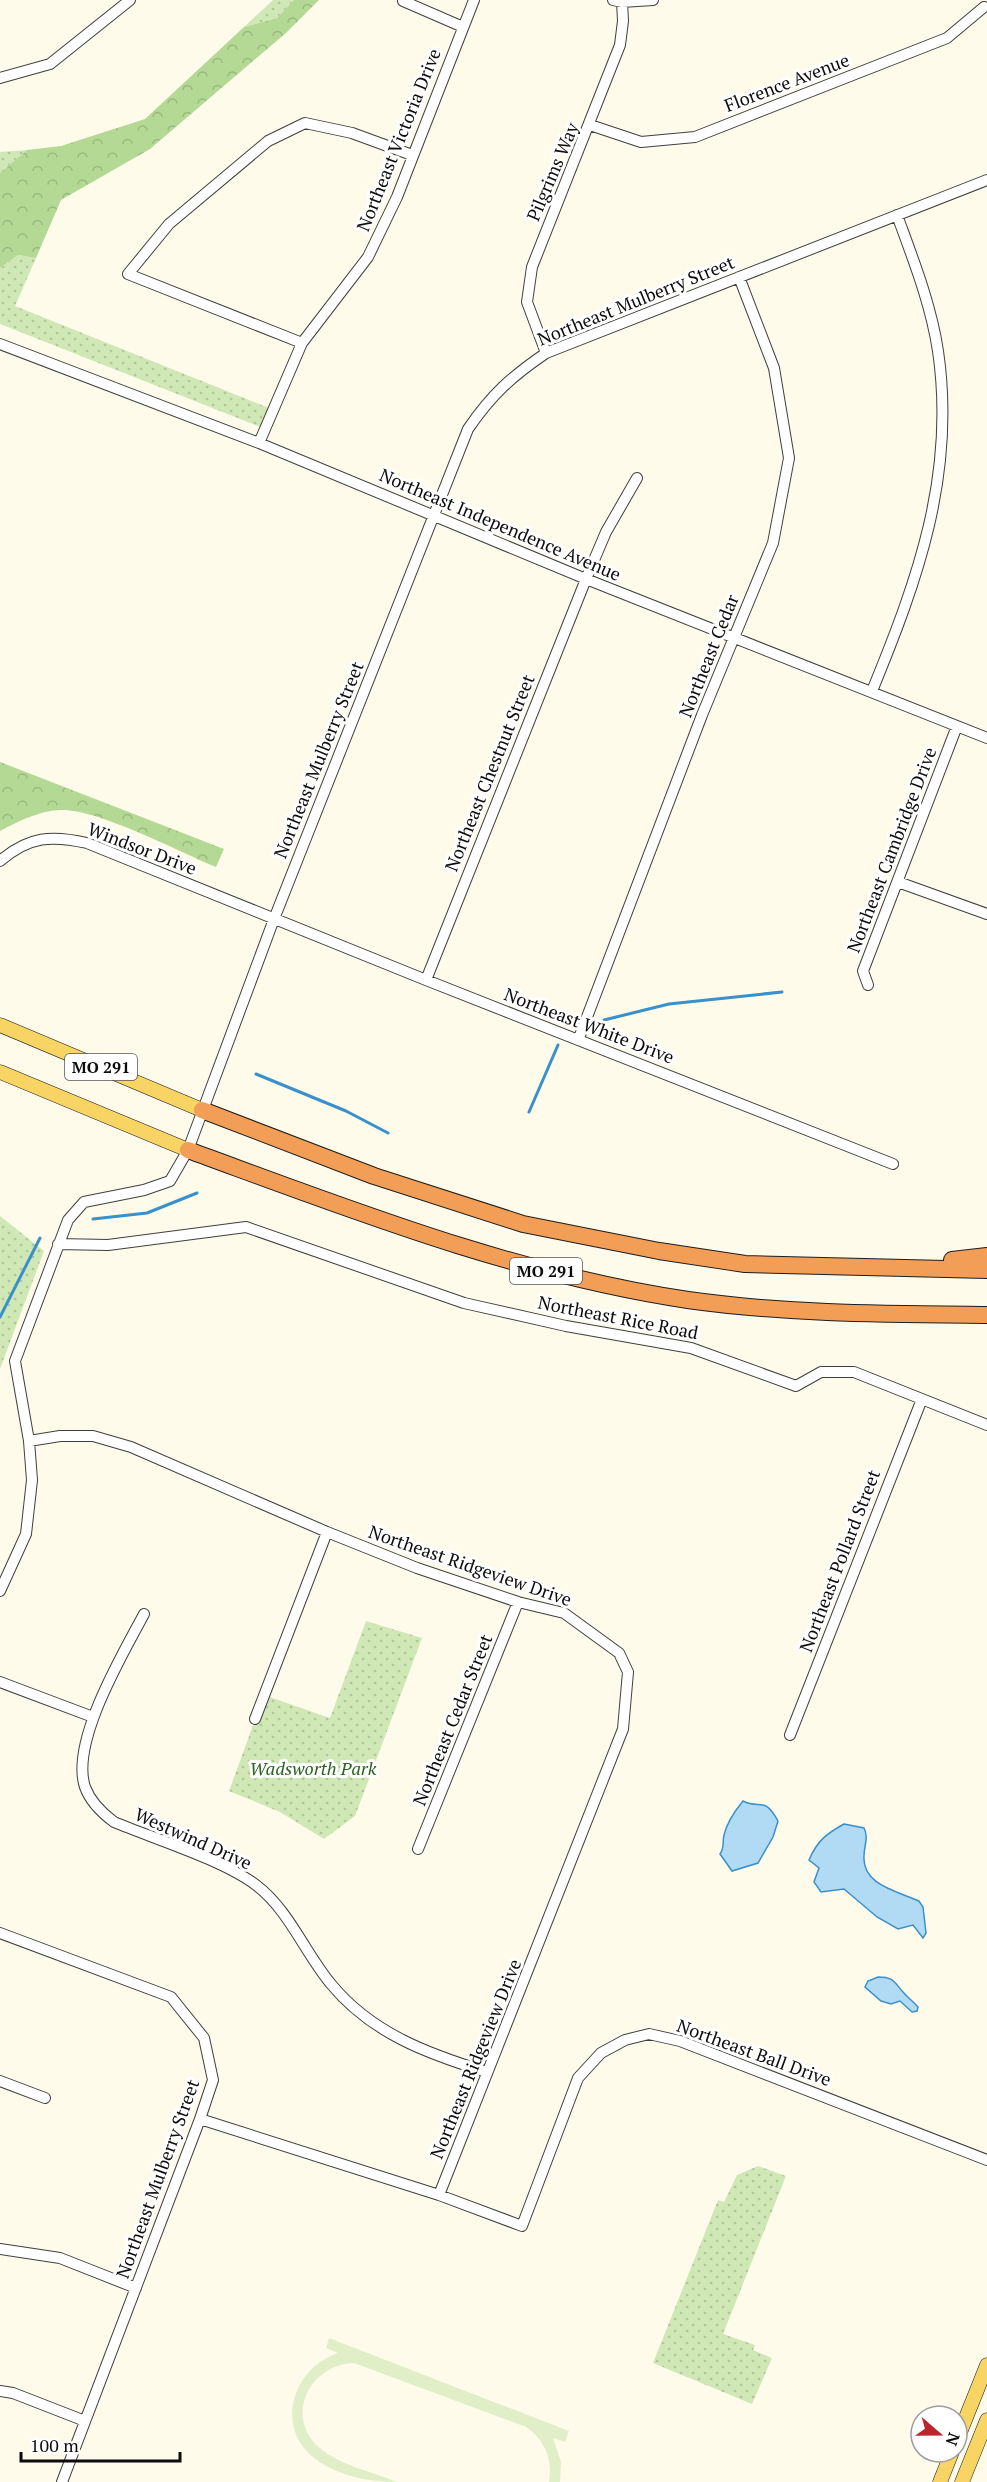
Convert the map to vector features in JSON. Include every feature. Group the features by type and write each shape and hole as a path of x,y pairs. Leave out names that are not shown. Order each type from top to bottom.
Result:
{"highway":[{"name":"MO 291","path":"202,1110 374,1176 523,1224 659,1251 745,1264 987,1270"},
{"name":"MO 291","path":"188,1150 432,1239 521,1265 605,1285 688,1300 793,1311 987,1315"},
{"path":"868,1268 987,1256"},
{"path":"920,1314 987,1326"}],"main road":[{"name":"MO 291","path":"0,1025 202,1110"},
{"name":"MO 291","path":"0,1072 188,1150"},
{"path":"969,2410 987,2365"},
{"path":"962,2482 987,2420"},
{"path":"940,2482 947,2464"}],"street":[{"path":"0,78 50,64 130,0"},
{"name":"Northeast Victoria Drive","path":"259,443 302,343 368,257 397,197 474,0"},
{"path":"617,1 653,0"},
{"path":"403,1 463,27"},
{"name":"Pilgrims Way","path":"546,353 526,302 532,267 620,45 623,21 617,1"},
{"name":"Florence Avenue","path":"590,125 641,142 695,137 947,38 983,6"},
{"path":"302,343 128,274 169,224 268,141 305,123 351,133 412,155"},
{"name":"Northeast Mulberry Street","path":"0,1591 26,1534 32,1480 29,1441 15,1361 58,1244 68,1220 84,1202 144,1190 170,1181 188,1150 273,919 468,429 490,396 519,371 546,353 987,180"},
{"path":"872,691 907,605 931,526 943,445 938,351 922,287 897,215"},
{"name":"Northeast Cedar","path":"579,1038 733,638 773,543 789,458 774,368 739,277"},
{"name":"Northeast Independence Avenue","path":"0,344 259,443 586,579 987,738"},
{"name":"Northeast Chestnut Street","path":"426,980 586,579 606,532 637,478"},
{"name":"Northeast Cambridge Drive","path":"868,985 863,971 957,726"},
{"name":"Windsor Drive","path":"0,861 10,853 38,840 57,837 87,843 273,919"},
{"path":"898,882 987,914"},
{"name":"Northeast White Drive","path":"273,919 893,1164"},
{"name":"Northeast Rice Road","path":"58,1244 108,1245 246,1227 464,1303 566,1326 691,1348 796,1386 821,1372 854,1372 987,1425"},
{"name":"Northeast Pollard Street","path":"790,1735 922,1399"},
{"name":"Northeast Ridgeview Drive","path":"29,1441 60,1436 93,1436 131,1447 327,1532 417,1568 518,1602 564,1613 619,1653 628,1672 623,1729 518,2001 487,2072 439,2195"},
{"path":"255,1719 327,1532"},
{"name":"Northeast Cedar Street","path":"418,1849 518,1602"},
{"name":"Westwind Drive","path":"144,1614 93,1716 84,1755 85,1786 104,1814 114,1822 230,1870 257,1886 282,1915 330,1983 360,2015 393,2037 453,2062 487,2072"},
{"path":"0,1682 93,1716"},
{"name":"Northeast Mulberry Street","path":"0,1933 171,1997 204,2038 213,2080 62,2482"},
{"name":"Northeast Ball Drive","path":"200,2119 439,2195 522,2226 578,2078 601,2053 625,2040 649,2034 680,2041 987,2160"},
{"path":"0,2081 45,2098"},
{"path":"0,2249 60,2258 136,2288"},
{"path":"0,2391 13,2393 85,2421"}],"green space":[{"path":"273,0 294,0 277,18 244,27"},
{"path":"294,0 319,0 286,33 150,149 61,200 36,258 18,255 0,268 0,173 27,150 61,146 145,119 244,27 277,18"},
{"path":"27,150 0,173 0,152"},
{"path":"18,255 36,258 15,306 274,410 263,428 0,324 0,268"},
{"path":"0,762 224,849 216,867 116,823 76,811 60,810 36,814 0,831"},
{"path":"0,1216 44,1251 0,1369"},
{"name":"Wadsworth Park","path":"366,1621 422,1638 355,1816 324,1839 280,1812 229,1791 264,1695 330,1718"},
{"path":"758,2166 786,2176 723,2334 755,2345 753,2350 772,2358 752,2404 653,2363 718,2200 724,2202 737,2175"},
{"path":"329,2338 569,2431 565,2442 553,2438 561,2462 560,2482 549,2482 550,2466 546,2451 533,2432 526,2427 354,2363 338,2366 325,2372 314,2382 303,2408 304,2422 309,2435 328,2454 346,2464 397,2482 354,2477 323,2464 302,2445 295,2430 292,2415 294,2399 300,2384 322,2361 338,2353 326,2348"}],"water":[{"path":"743,1801 769,1808 778,1821 773,1837 758,1863 732,1871 720,1854 727,1826"},
{"path":"844,1824 864,1828 865,1866 869,1874 882,1886 919,1901 923,1907 926,1933 923,1938 913,1925 898,1929 877,1917 844,1889 821,1892 814,1882 819,1868 809,1860 812,1853 823,1839"},
{"path":"878,1977 893,1981 918,2007 917,2011 912,2012 900,2001 891,2004 881,2001 865,1987 868,1981"}],"waterway":[{"path":"604,1020 669,1004 782,992"},
{"path":"529,1112 558,1045"},
{"path":"256,1074 346,1111 388,1133"},
{"path":"93,1219 147,1213 197,1193"},
{"path":"0,1317 40,1238"}]}
